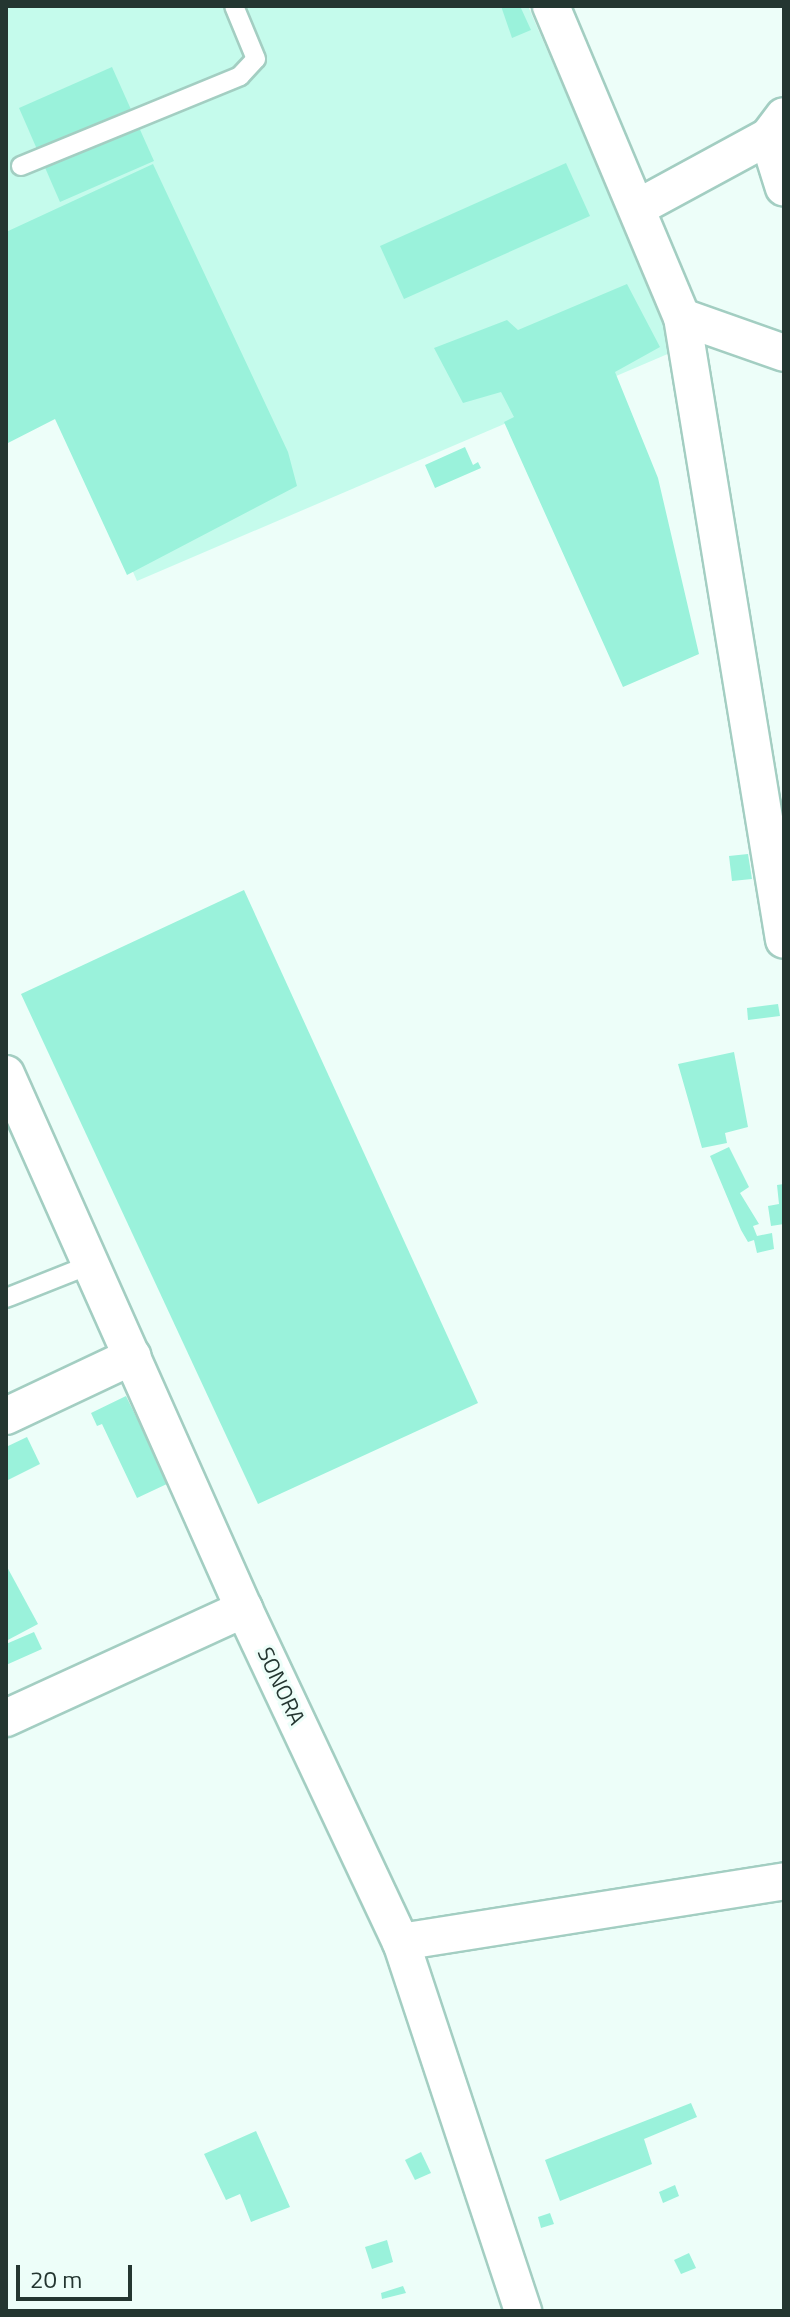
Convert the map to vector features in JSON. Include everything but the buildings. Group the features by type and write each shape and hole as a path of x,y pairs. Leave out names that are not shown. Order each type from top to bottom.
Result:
{"street":[{"path":"551,6 682,317 784,940"},
{"path":"637,208 776,127 784,188"},
{"path":"682,317 784,353"},
{"name":"SONORA","path":"6,1074 244,1609 401,1942 523,2311"},
{"path":"6,1416 133,1356"},
{"path":"6,1718 244,1609"},
{"path":"401,1942 784,1881"}],"lane":[{"path":"21,166 240,76 256,59 234,6"},
{"path":"6,1298 92,1264"}],"shaded area":[{"path":"528,6 677,350 137,581 6,279 6,7"}]}
